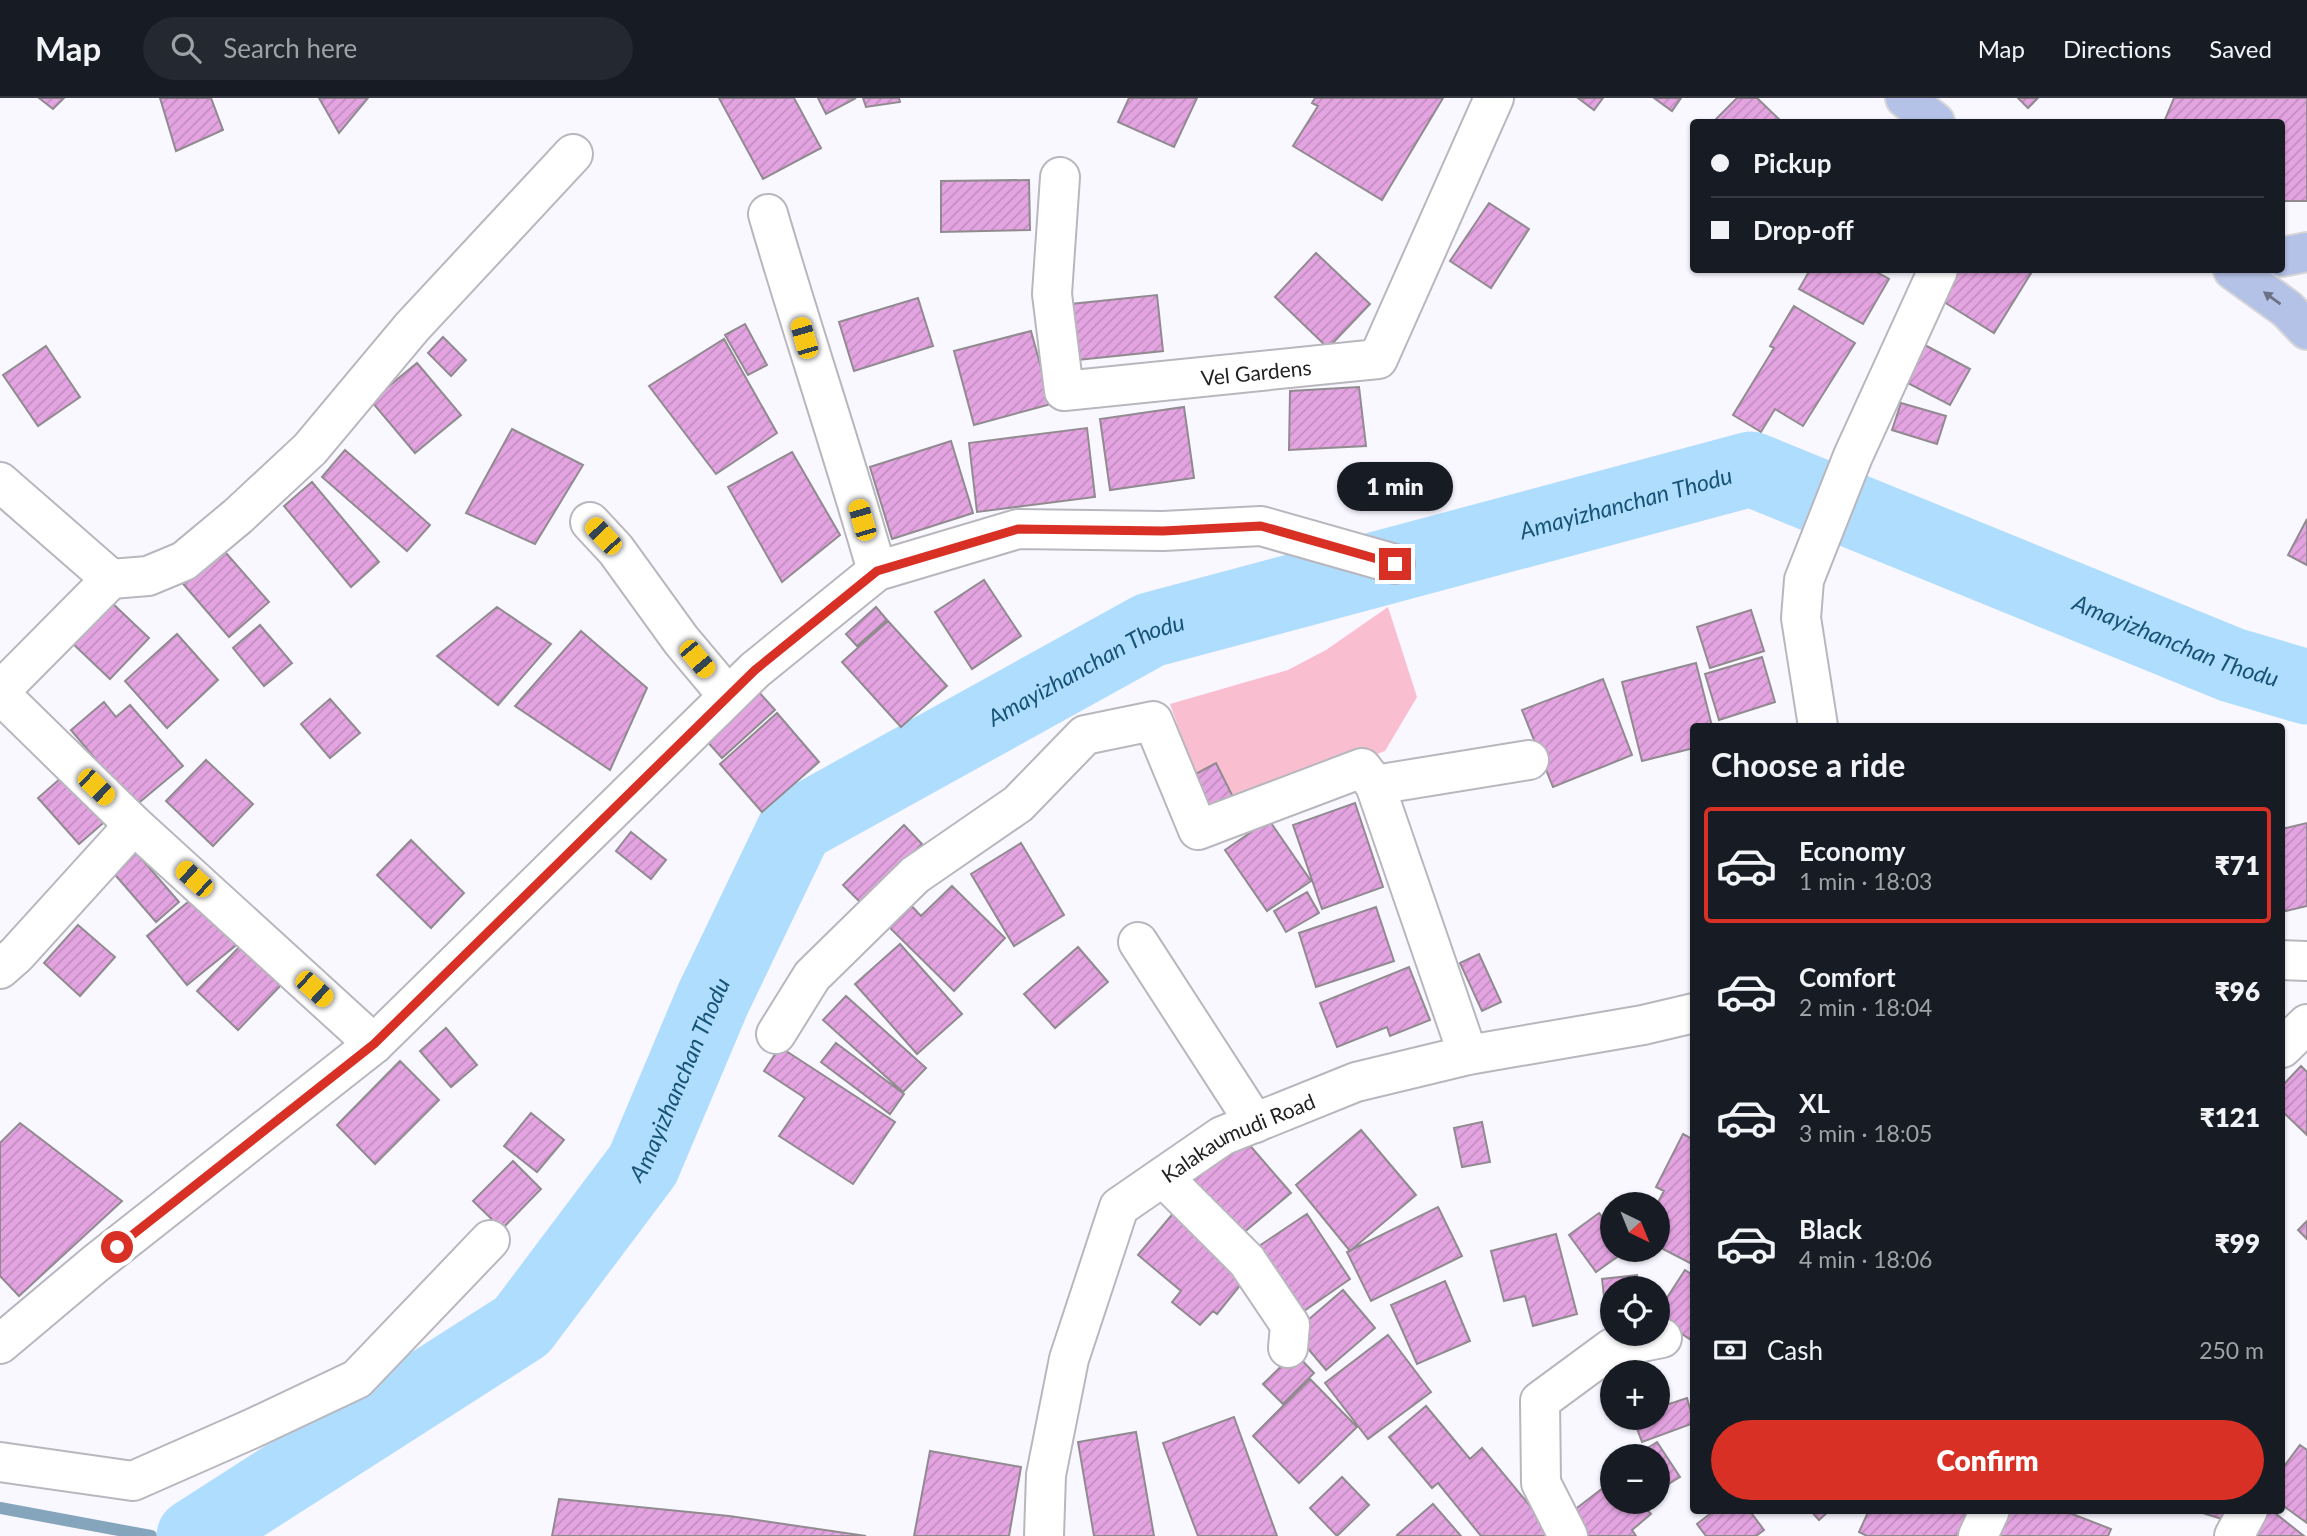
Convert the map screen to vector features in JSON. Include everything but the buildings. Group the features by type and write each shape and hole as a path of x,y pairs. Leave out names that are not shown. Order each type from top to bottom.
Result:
{"main road":[{"path":"1905,98 1931,119"},
{"path":"2285,257 2307,253"},
{"path":"2237,273 2287,309 2307,330"}],"street":[{"name":"Vel Gardens","path":"1060,177 1052,294 1064,391 1378,359 1494,98"},
{"path":"374,1044 134,825 0,692 111,579 148,576 184,561 238,516 310,449 412,327 573,154"},
{"path":"768,214 877,571"},
{"path":"1818,723 1801,618 1804,580 1853,456 1937,273"},
{"path":"0,482 111,579"},
{"path":"590,522 616,550 681,640 728,696"},
{"path":"0,1344 95,1264 374,1044 755,670 877,571 1018,529 1163,531 1261,526 1395,564"},
{"path":"776,1034 812,976 915,875 1018,804 1085,735 1153,721 1198,830 1362,768 1375,785 1468,1055"},
{"path":"1375,785 1529,760"},
{"path":"0,969 16,955 134,825"},
{"path":"1138,942 1255,1123"},
{"path":"2285,960 2307,961"},
{"name":"Kalakaumudi Road","path":"1044,1536 1046,1475 1069,1359 1119,1207 1222,1136 1356,1082 1468,1055 1690,1014"},
{"path":"2285,1045 2307,1024"},
{"path":"1163,1177 1247,1261 1290,1325 1287,1348"},
{"path":"0,1462 133,1481 248,1430 358,1379 490,1240"},
{"path":"1568,1536 1541,1483 1540,1401 1612,1348 1622,1346"},
{"path":"1978,1536 1988,1514"},
{"path":"2234,1536 2246,1514"}],"shaded area":[{"path":"1388,607 1417,697 1385,751 1210,817 1170,704 1288,670 1326,650"}],"waterway":[{"name":"Amayizhanchan Thodu","path":"194,1536 522,1326 643,1165 713,999 796,826 1150,630 1751,469 2232,665 2307,687"},
{"path":"0,1508 151,1536"}],"route":[{"path":"117,1247 374,1044 755,670 877,571 1018,529 1163,531 1261,526 1395,564"}]}
